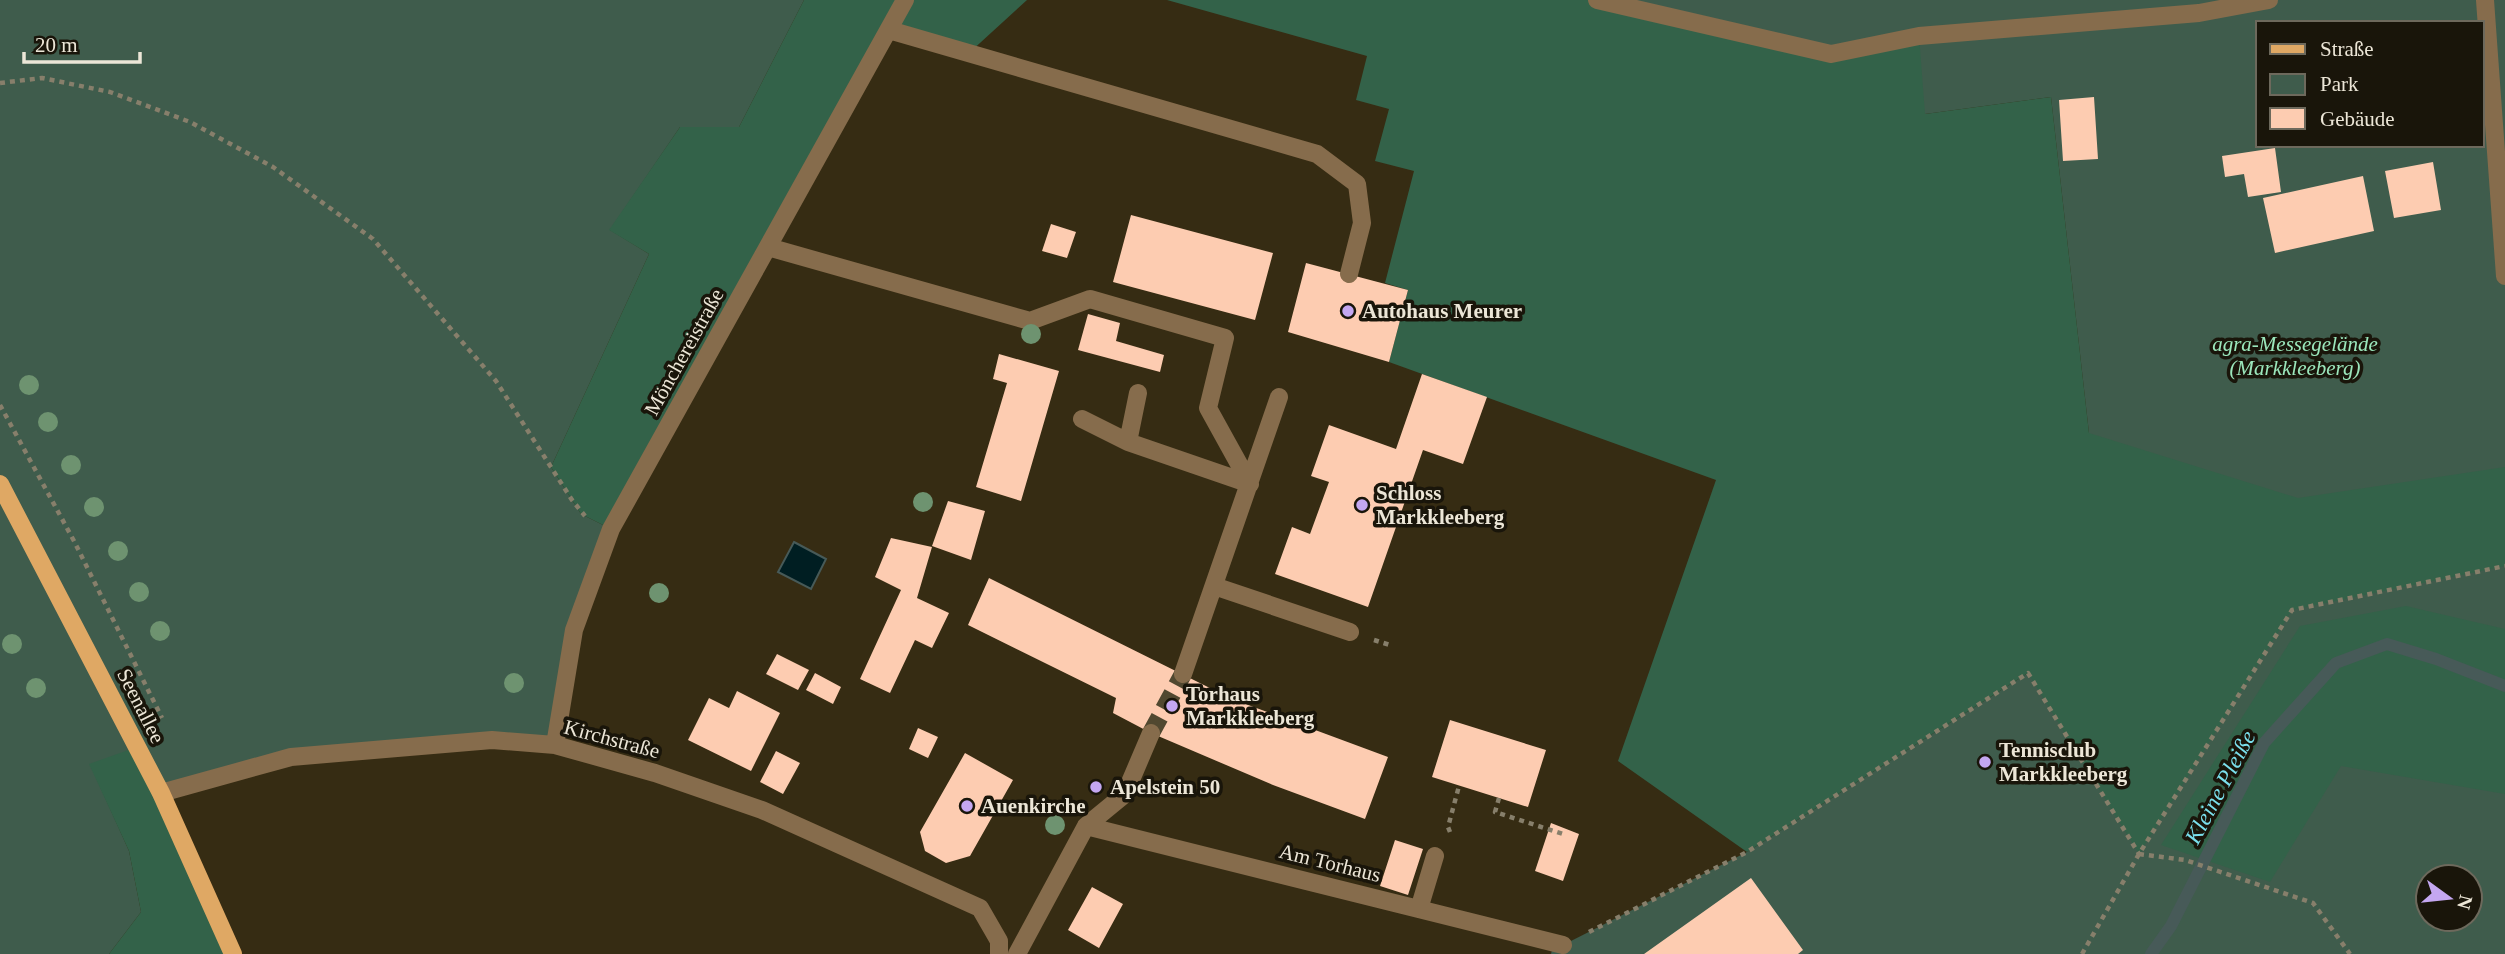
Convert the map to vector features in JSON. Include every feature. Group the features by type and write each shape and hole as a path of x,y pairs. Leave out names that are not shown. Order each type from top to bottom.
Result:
{"main road":[{"name":"Seenallee","path":"0,484 161,793 233,954"}],"street":[{"name":"Mönchereistraße","path":"555,746 575,630 611,529 905,0"},
{"path":"1597,0 1831,54 1919,36 2199,13 2269,0"},
{"path":"2485,0 2505,276"},
{"path":"888,30 1317,154 1357,184 1362,223 1349,274"},
{"path":"768,247 1030,321 1090,299 1225,338 1208,408 1250,484"},
{"path":"1128,443 1138,393"},
{"path":"1183,674 1279,397"},
{"path":"1082,419 1128,443 1250,484"},
{"path":"1214,586 1350,632"},
{"path":"1017,954 1086,826 1125,794 1151,733"},
{"name":"Kirchstraße","path":"161,793 291,757 492,740 555,746 655,773 762,810 980,908 999,941 999,954"},
{"name":"Am Torhaus","path":"1086,826 1563,945"},
{"path":"1419,909 1435,856"}],"path":[{"path":"0,83 42,78 110,92 190,122 273,167 373,239 496,381 581,514 611,529"},
{"path":"0,405 74,541 162,718"},
{"path":"2082,954 2139,854 2292,610 2505,566"},
{"path":"1563,945 1747,852 2028,673 2139,854"},
{"path":"1435,856 1453,842 1448,827 1459,786"},
{"path":"1499,798 1495,812 1563,834"},
{"path":"2139,854 2185,859 2313,903 2350,954"}],"green space":[{"path":"0,0 804,0 739,127 680,127 610,230 649,254 551,467 581,514 611,529 592,578 555,745 291,757 161,793 90,764 129,851 141,912 109,954 0,954"},
{"path":"804,0 1027,0 969,53 888,30 611,529 581,514 551,467 649,254 609,230 680,127 739,127"},
{"path":"1167,0 1597,0 1831,54 1919,36 1925,114 2051,97 2089,433 2298,498 2505,467 2505,566 2292,610 2139,854 2028,673 1747,852 1618,761 1716,480 1389,362 1408,290 1385,283 1414,171 1375,161 1389,109 1356,100 1367,56"},
{"name":"agra-Messegelände (Markkleeberg)","path":"1597,0 2505,0 2505,954 1551,954 1554,942 1563,945 1747,852 2028,673 2089,433 2051,97 1925,114 1831,54"},
{"path":"2406,606 2505,629 2505,794 2341,766 2270,882 2161,845 2300,626"},
{"path":"137,747 233,954 109,954 141,912 129,851 89,764"}],"water":[{"path":"794,542 826,559 811,589 778,572"}],"building":[{"path":"2094,97 2098,159 2063,161 2059,100"},
{"path":"2275,148 2281,192 2248,197 2244,174 2225,177 2222,156"},
{"path":"2433,162 2441,210 2394,218 2385,171"},
{"path":"2363,176 2374,231 2275,253 2263,198"},
{"path":"1131,215 1273,253 1255,320 1113,282"},
{"path":"1051,224 1076,232 1067,258 1042,251"},
{"name":"Autohaus Meurer","path":"1306,263 1408,290 1389,362 1288,332"},
{"path":"1088,314 1120,323 1116,341 1164,355 1160,372 1078,350"},
{"path":"999,354 1059,371 1021,501 976,487 1007,383 993,379"},
{"name":"Schloss Markkleeberg","path":"1422,374 1487,397 1463,464 1423,450 1368,607 1275,574 1292,527 1310,534 1329,482 1311,476 1329,425 1396,449"},
{"path":"948,501 985,511 971,560 932,546"},
{"path":"891,538 932,547 917,598 949,613 932,648 915,640 890,693 860,679 901,590 875,577"},
{"path":"989,578 1232,699 1388,757 1365,819 1273,785 1151,733 1113,713 1116,698 968,625"},
{"path":"777,654 809,670 798,690 766,674"},
{"path":"815,673 841,687 833,704 806,690"},
{"path":"737,691 780,713 751,771 688,740 709,698 729,708"},
{"path":"1450,720 1546,750 1528,807 1432,777"},
{"path":"918,728 938,737 928,758 909,749"},
{"path":"776,751 800,763 783,794 760,782"},
{"name":"Auenkirche","path":"965,753 1013,780 970,856 946,863 925,851 920,832"},
{"path":"1551,823 1579,834 1563,881 1535,871"},
{"path":"1395,840 1423,849 1408,895 1380,886"},
{"path":"1751,878 1803,950 1798,954 1644,954"},
{"path":"1092,887 1123,904 1099,948 1068,930"}],"waterway":[{"name":"Kleine Pleiße","path":"2151,954 2171,926 2264,743 2336,663 2387,644 2436,659 2505,686"}],"tunnel":[{"path":"1151,733 1183,674"}],"place":[{"name":"Autohaus Meurer","path":"1348,311"},
{"name":"Schloss Markkleeberg","path":"1362,505"},
{"name":"Torhaus Markkleeberg","path":"1172,706"},
{"name":"Tennisclub Markkleeberg","path":"1985,762"},
{"name":"Apelstein 50","path":"1096,787"},
{"name":"Auenkirche","path":"967,806"}]}
